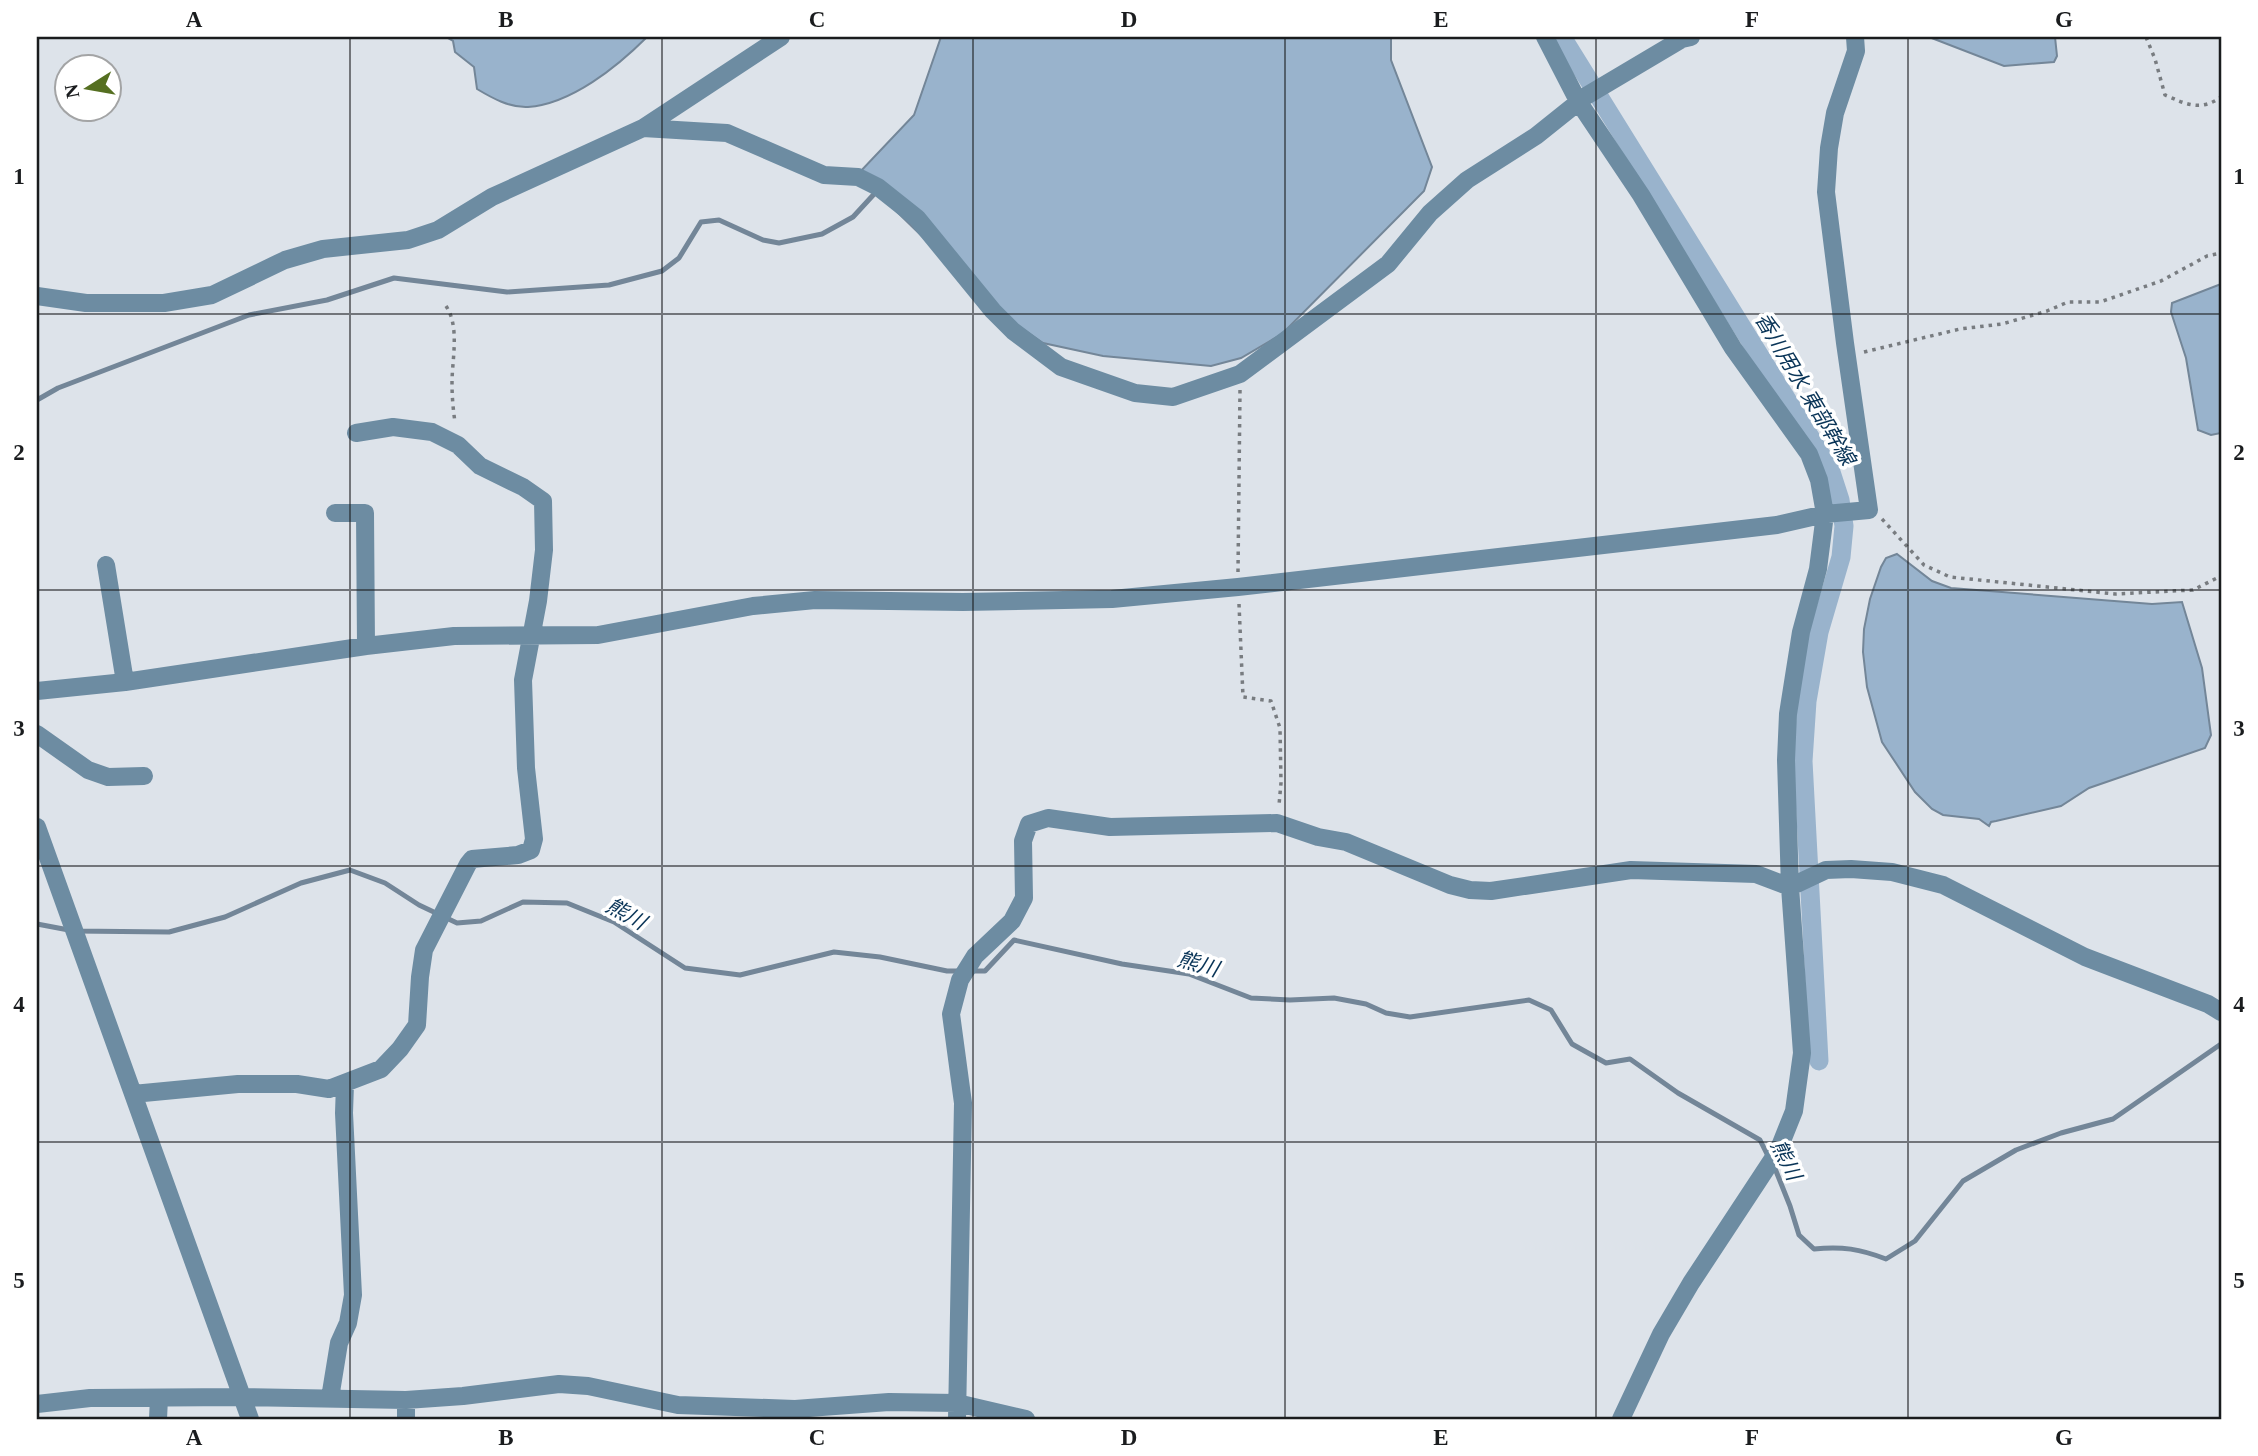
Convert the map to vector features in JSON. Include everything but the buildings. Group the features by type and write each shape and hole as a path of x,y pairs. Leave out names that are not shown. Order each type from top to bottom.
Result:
{"street":[{"path":"37,296 86,303 164,303 212,295 285,260 323,249 408,240 438,230 492,197 643,128 781,37"},
{"path":"1545,37 1587,95 1641,195 1733,348 1809,454 1825,514 1818,569 1801,632 1788,714 1786,760 1790,887 1802,1053 1794,1111 1778,1151 1691,1283 1661,1334 1621,1419"},
{"path":"643,128 727,133 824,175 858,177 878,187 916,218 993,311 1013,331 1061,367 1135,393 1173,397 1240,374 1388,264 1435,208 1467,180 1536,136 1587,95 1682,39 1691,37"},
{"path":"37,691 125,682 366,646 454,636 598,635 753,606 816,600 963,602 1112,599 1238,587 1777,525 1825,514 1869,510 1826,192 1835,113 1856,51 1854,37"},
{"path":"133,1094 238,1084 298,1084 329,1088 381,1069 417,1025 424,950 472,859 518,855 531,850 534,839 526,768 523,680 533,636 544,550 543,501 523,487 480,466 458,445 432,432 393,427 356,433"},
{"path":"335,513 365,513 366,646"},
{"path":"106,565 125,682"},
{"path":"37,734 88,770 108,777 144,776"},
{"path":"957,1411 962,1103 951,1014 960,980 975,956 1012,921 1024,898 1023,841 1028,824 1048,818 1110,827 1277,823 1318,837 1346,842 1450,885 1470,890 1491,891 1632,870 1756,874 1790,887 1826,870 1892,872 1943,885 2085,957 2208,1004 2221,1013"},
{"path":"37,827 250,1419"},
{"path":"330,1398 339,1343 348,1324 353,1295 345,1084"},
{"path":"37,1404 90,1398 406,1400 559,1384 678,1405 795,1409 889,1402 1026,1419"},
{"path":"158,1419 159,1398"},
{"path":"406,1400 406,1419"}],"path":[{"path":"2146,37 2165,95 2192,107 2221,97"},
{"path":"1848,356 1960,329 2002,324 2068,302 2100,302 2161,281 2207,257 2221,253"},
{"path":"446,306 451,313 454,343 452,385 458,445"},
{"path":"1240,374 1238,587 1243,697 1271,701 1280,729 1281,783 1277,823"},
{"path":"1869,510 1887,522 1924,565 1950,577 2115,593 2193,590 2221,576"}],"water":[{"path":"446,37 647,37 608,72 577,91 544,104 521,107 495,99 477,89 474,67 455,52 453,41"},
{"path":"941,37 1391,37 1391,60 1432,167 1424,191 1282,334 1241,358 1211,366 1103,356 1043,343 1005,317 858,174 914,115"},
{"path":"1929,37 2055,37 2057,56 2054,62 2004,66"},
{"path":"2221,284 2221,433 2211,435 2198,430 2186,358 2171,312 2172,303"},
{"path":"1897,554 1932,581 1951,588 2152,604 2182,602 2202,668 2211,735 2205,748 2089,788 2061,806 1991,822 1989,826 1979,819 1943,815 1932,809 1915,792 1882,742 1867,687 1863,652 1870,599 1886,558"}],"waterway":[{"name":"香川用水 東部幹線","path":"1562,37 1830,469 1840,500 1844,526 1841,557 1819,632 1807,701 1803,761 1819,1061"},
{"path":"37,400 58,388 249,315 327,300 394,278 507,292 609,285 662,271 679,258 701,222 719,220 763,240 779,243 822,234 853,217 876,192"},
{"name":"熊川","path":"37,924 74,931 169,932 225,917 301,883 350,870 385,883 419,905 457,923 481,921 523,902 567,903 614,922 685,968 740,975 834,952 880,957 947,971 985,971 1014,940 1122,964 1189,974 1251,998 1334,998 1410,1017 1529,1000 1551,1010 1572,1044 1606,1063 1630,1059 1678,1093 1760,1140 1769,1158"},
{"name":"熊川","path":"1774,1166 1799,1235 1814,1249 1851,1249 1886,1259 1915,1241 1963,1181 2016,1150 2061,1133 2113,1119 2221,1044"}]}
